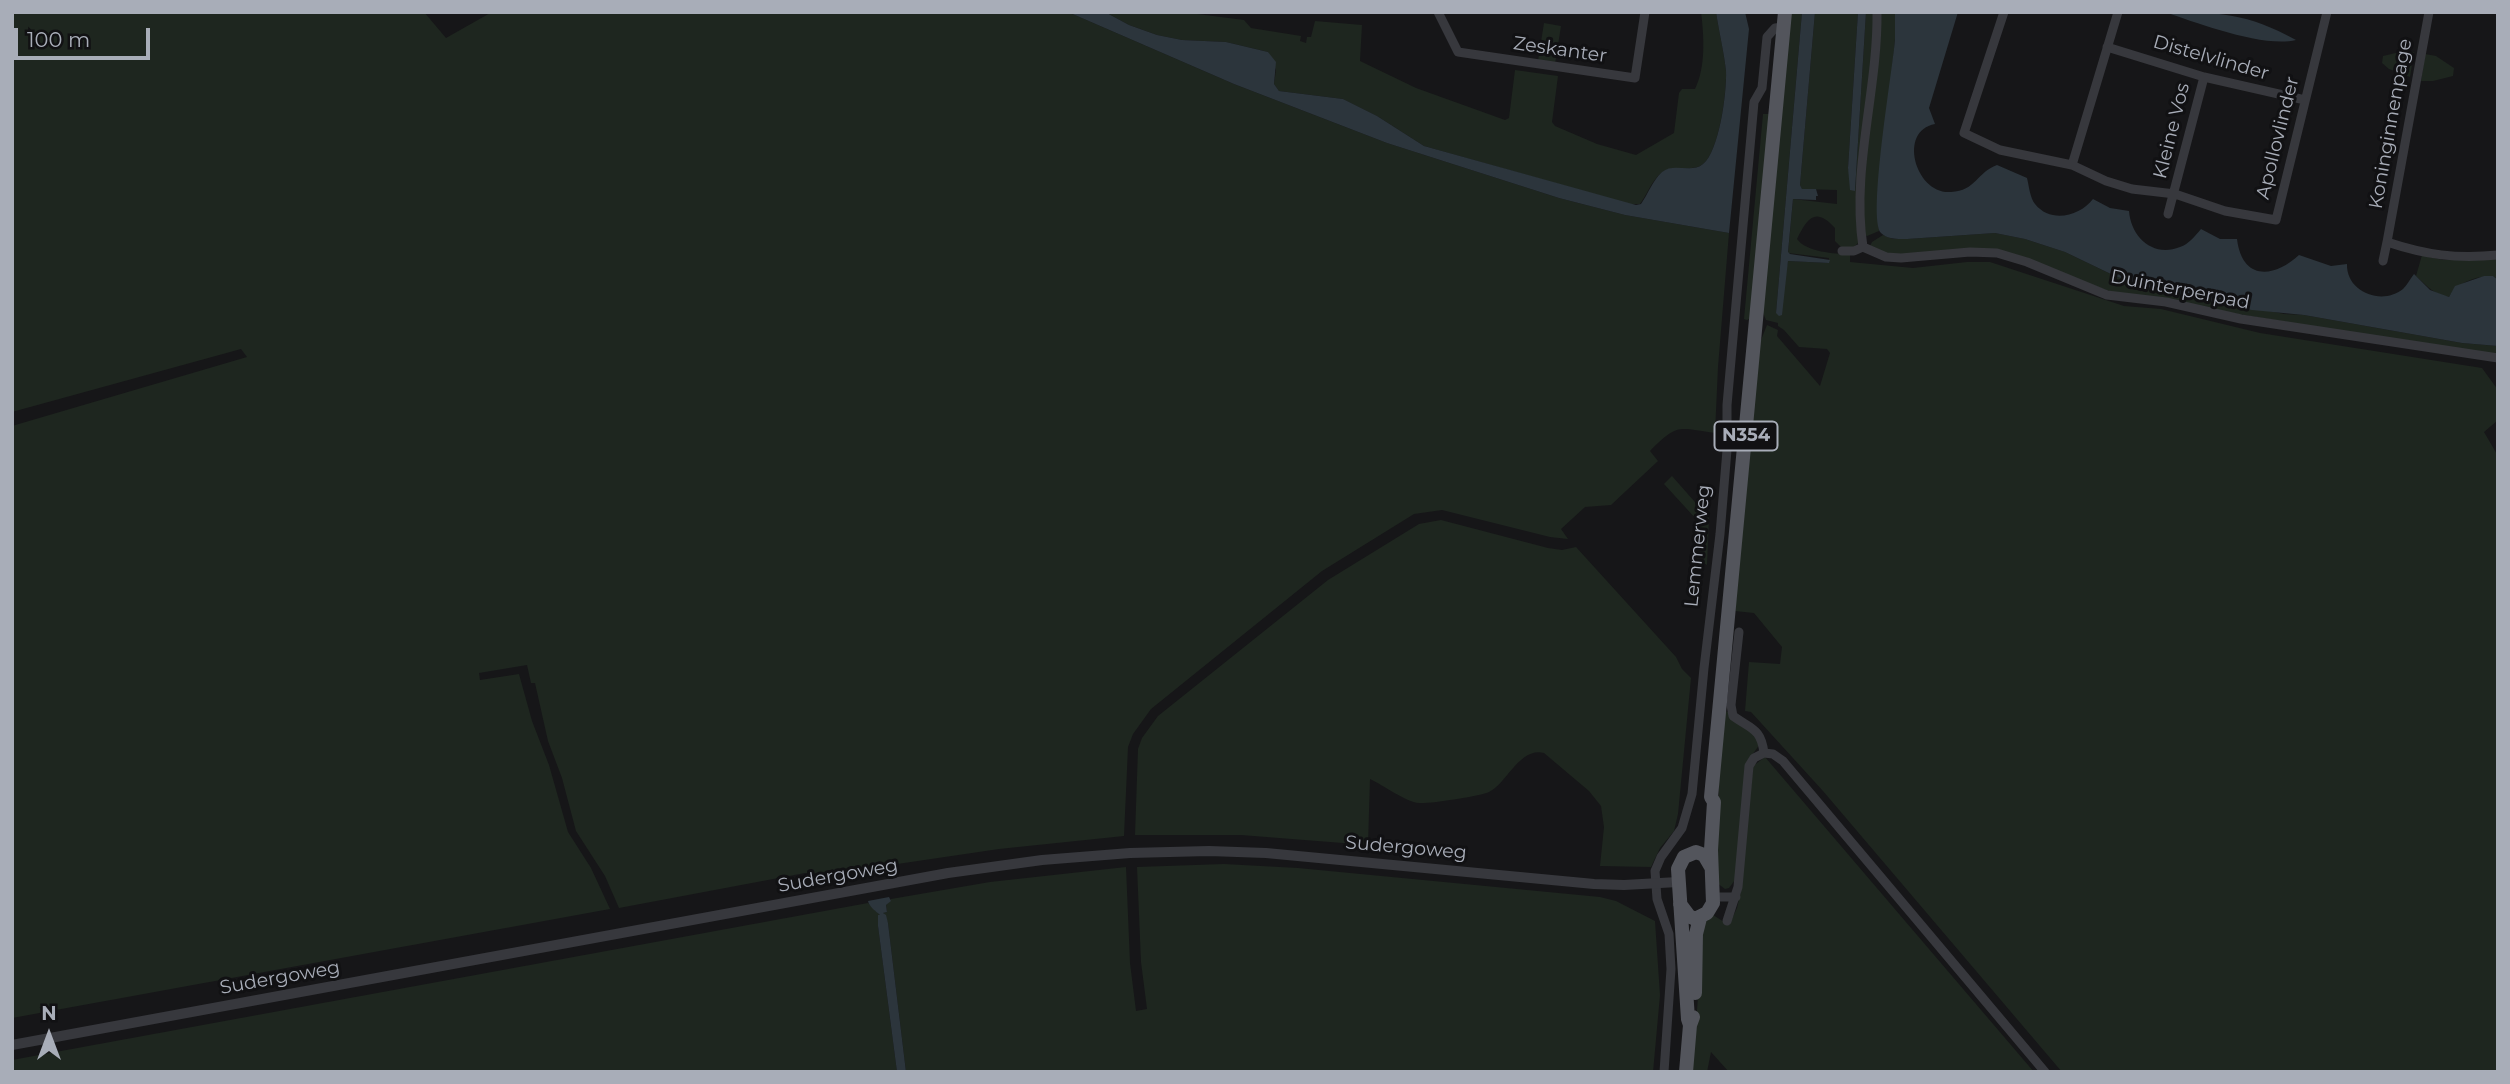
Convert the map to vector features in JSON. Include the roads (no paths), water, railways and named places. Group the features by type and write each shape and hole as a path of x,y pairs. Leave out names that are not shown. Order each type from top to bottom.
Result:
{"main road":[{"name":"Lemmerweg","path":"1712,868 1712,797 1784,17"},
{"name":"Lemmerweg","path":"1694,853 1700,842 1708,801 1712,797"},
{"path":"1694,853 1703,854 1712,868"},
{"name":"N354","path":"1678,881 1680,863 1685,856 1694,853"},
{"name":"N354","path":"1712,868 1714,897"},
{"path":"1678,881 1690,1024 1686,1072"},
{"path":"1690,1024 1693,1019 1696,934 1700,918 1712,908 1714,897"},
{"path":"1680,904 1689,916 1700,918"}],"street":[{"name":"Zeskanter","path":"1438,12 1458,52 1634,78 1645,12"},
{"path":"1863,247 1860,223 1863,160 1875,56 1877,12"},
{"name":"Kleine Vos","path":"2004,12 1964,133 2000,150 2072,165 2106,181 2132,189 2175,194 2225,211"},
{"path":"2072,165 2118,12"},
{"name":"Apollovlinder","path":"2225,211 2276,220 2327,12"},
{"name":"Koninginnenpage","path":"2383,261 2429,12"},
{"name":"Lemmerweg","path":"1656,883 1657,863 1681,832 1691,800 1720,534 1727,450 1727,405 1754,102 1762,88 1767,37 1784,17"},
{"name":"Distelvlinder","path":"2108,47 2204,77 2305,100"},
{"name":"Kleine Vos","path":"2168,214 2204,77"},
{"path":"2387,242 2418,252 2451,258 2498,256"},
{"name":"Duinterperpad","path":"1842,251 1854,251 1863,247 1886,257 1900,258 1970,252 1997,253 2027,262 2108,295 2155,300 2241,319 2498,358"},
{"path":"1739,632 1731,711 1735,718 1760,735 1765,753"},
{"path":"1727,921 1736,897 1748,771 1754,758 1765,753 1773,754 1783,761 2045,1072"},
{"name":"Sudergoweg","path":"12,1045 948,873 1042,860 1130,853 1266,853 1594,884 1678,881"},
{"path":"1656,883 1657,900 1668,929 1671,969 1664,1072"},
{"path":"1714,897 1736,897"}]}
